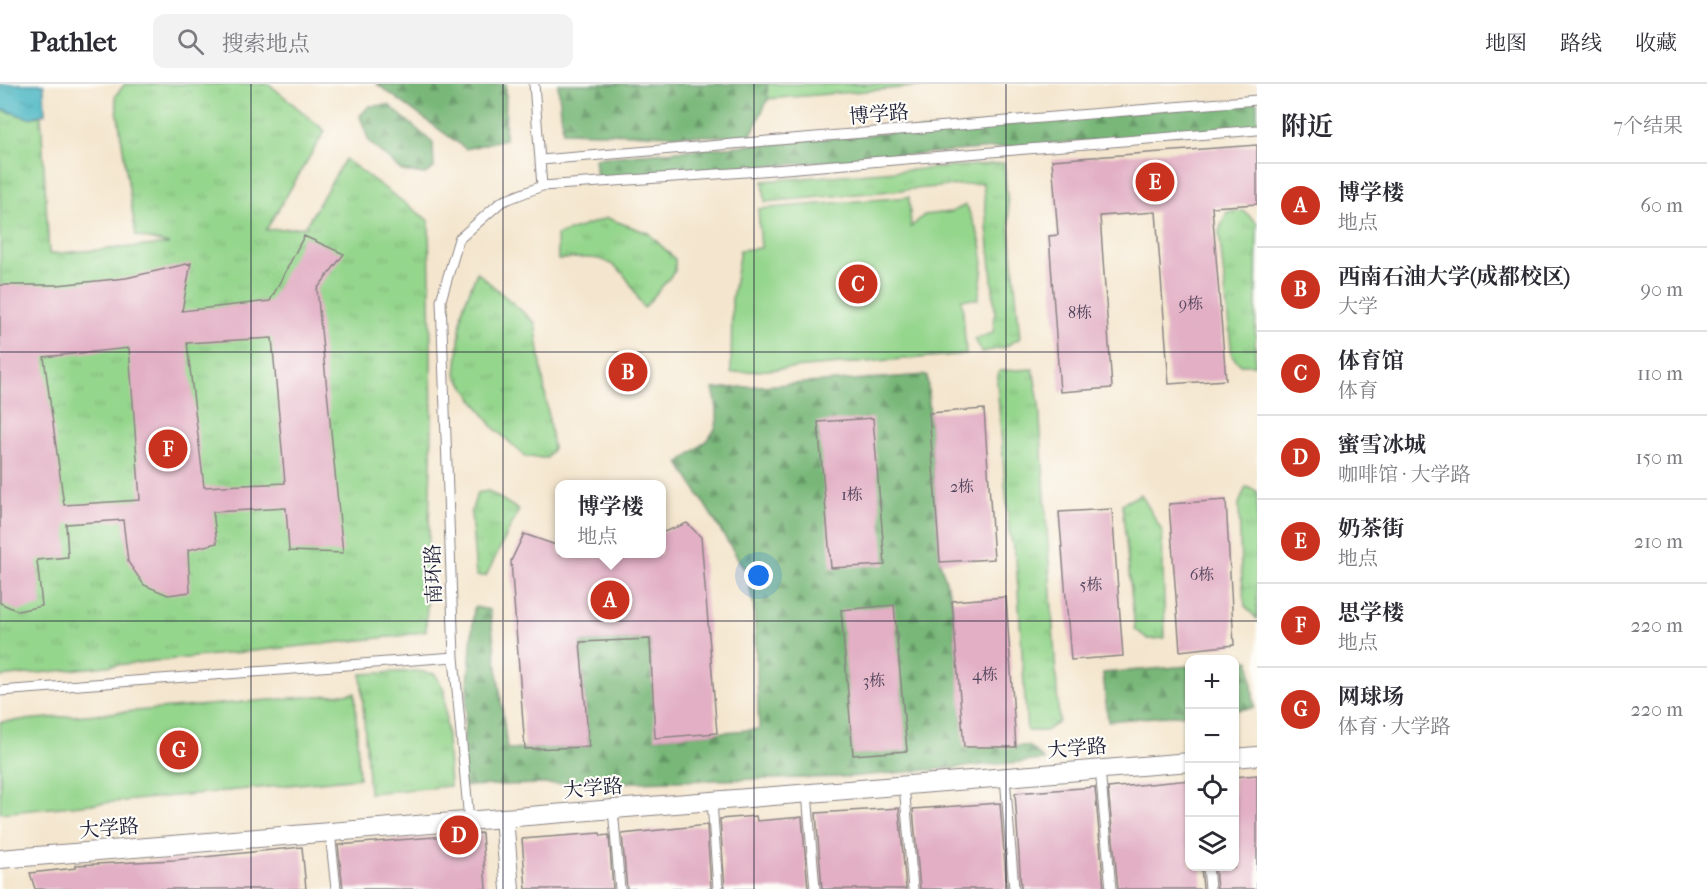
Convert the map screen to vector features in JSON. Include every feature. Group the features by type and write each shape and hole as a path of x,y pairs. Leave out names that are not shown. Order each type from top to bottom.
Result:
{"street":[{"path":"1239,758 1257,756"},
{"name":"大学路","path":"0,859 1185,762"},
{"path":"504,819 510,889"}],"lane":[{"path":"534,84 542,186 761,171 1257,130"},
{"name":"博学路","path":"541,160 1257,100"},
{"name":"南环路","path":"470,821 454,657 441,300 459,239 501,202 542,186"},
{"path":"0,691 454,657"},
{"path":"1100,769 1111,889"},
{"path":"1005,777 1014,889"},
{"path":"904,785 913,889"},
{"path":"807,793 815,889"},
{"path":"712,801 718,889"},
{"path":"613,809 620,889"},
{"path":"330,832 336,889"},
{"path":"1208,871 1210,889"}],"green space":[{"path":"125,84 269,84 325,131 266,230 305,227 345,159 429,221 432,425 426,631 400,636 0,677 0,109 29,118 41,116 49,254 169,244 136,236 115,96"},
{"path":"377,84 506,84 505,139 466,149"},
{"path":"558,84 767,84 768,99 750,137 563,132"},
{"path":"767,84 950,84 768,99"},
{"path":"1257,102 1257,127 597,180 595,158"},
{"path":"389,105 433,143 434,168 425,174 402,171 369,142 360,116 369,106"},
{"path":"1004,163 1020,338 1003,348 982,352 975,339 993,333 995,310 983,183 765,202 763,181"},
{"path":"909,197 911,227 924,215 951,212 966,205 977,230 983,260 978,299 962,299 966,354 731,373 732,299 740,250 761,248 758,209"},
{"path":"1244,211 1257,223 1255,365 1241,365 1232,356 1219,231 1227,212"},
{"path":"607,218 648,233 675,259 675,271 644,308 627,279 613,265 587,258 558,260 557,235"},
{"path":"477,272 535,323 553,448 547,458 526,457 493,427 456,375 462,310"},
{"path":"1033,369 1039,403 1059,722 1045,731 1027,731 1016,558 1009,532 997,382 999,371"},
{"path":"927,375 940,562 952,601 965,746 1029,746 1044,760 848,777 460,786 474,607 490,610 507,749 589,747 580,642 650,639 656,738 759,729 754,608 747,573 679,463 713,432 717,415 713,389"},
{"path":"1246,487 1257,491 1257,619 1245,606 1241,569 1239,504"},
{"path":"488,491 519,510 486,576 476,576 471,513 477,493"},
{"path":"1141,494 1162,531 1165,638 1148,639 1135,629 1122,504"},
{"path":"1250,660 1254,708 1239,710 1239,661"},
{"path":"1185,666 1185,714 1108,721 1103,673"},
{"path":"417,671 435,674 444,690 450,786 369,793 361,674"},
{"path":"355,693 359,778 0,813 0,722"}],"water":[{"path":"0,84 44,84 45,114 29,118 0,109"}],"building":[{"path":"1257,145 1257,204 1212,207 1226,380 1169,384 1156,212 1100,216 1112,388 1060,392 1049,236 1058,235 1052,160"},
{"path":"304,236 344,254 317,289 343,553 289,551 286,508 213,512 217,543 188,550 190,592 168,595 144,585 128,562 123,520 66,524 68,557 37,560 42,606 18,611 0,603 0,285 57,285 126,278 191,263 182,311 270,301","holes":["272,338 285,483 204,487 187,343","129,348 140,500 64,505 44,357"]},
{"path":"984,409 994,559 940,562 929,413"},
{"path":"873,418 885,565 831,568 818,422"},
{"path":"1226,500 1234,645 1180,651 1169,504"},
{"path":"1112,509 1123,656 1071,660 1059,512"},
{"path":"687,523 701,537 717,733 655,738 650,639 580,642 589,747 525,749 511,561 524,534 555,545 555,558 666,558 666,531"},
{"path":"1006,597 1016,747 964,747 952,601"},
{"path":"894,605 907,751 853,755 841,610"},
{"path":"1257,775 1257,889 1217,889 1215,871 1239,871 1239,777"},
{"path":"1185,780 1185,871 1201,871 1203,889 1118,889 1108,788"},
{"path":"1095,787 1104,889 1021,889 1015,793"},
{"path":"1000,803 1007,889 920,889 913,809"},
{"path":"899,808 906,889 822,889 816,813"},
{"path":"756,816 757,821 802,817 808,889 725,889 720,819"},
{"path":"707,825 711,889 627,889 622,834"},
{"path":"482,833 486,889 343,889 338,845"},
{"path":"600,833 601,836 609,835 613,889 526,889 522,839"},
{"path":"302,847 306,889 35,889 30,873 76,868 76,865 174,860"}],"place":[{"name":"奶茶街","path":"1155,182"},
{"name":"体育馆","path":"858,284"},
{"name":"西南石油大学(成都校区)","path":"628,372"},
{"name":"思学楼","path":"168,449"},
{"name":"博学楼","path":"610,600"},
{"name":"网球场","path":"179,750"},
{"name":"蜜雪冰城","path":"459,835"}]}
